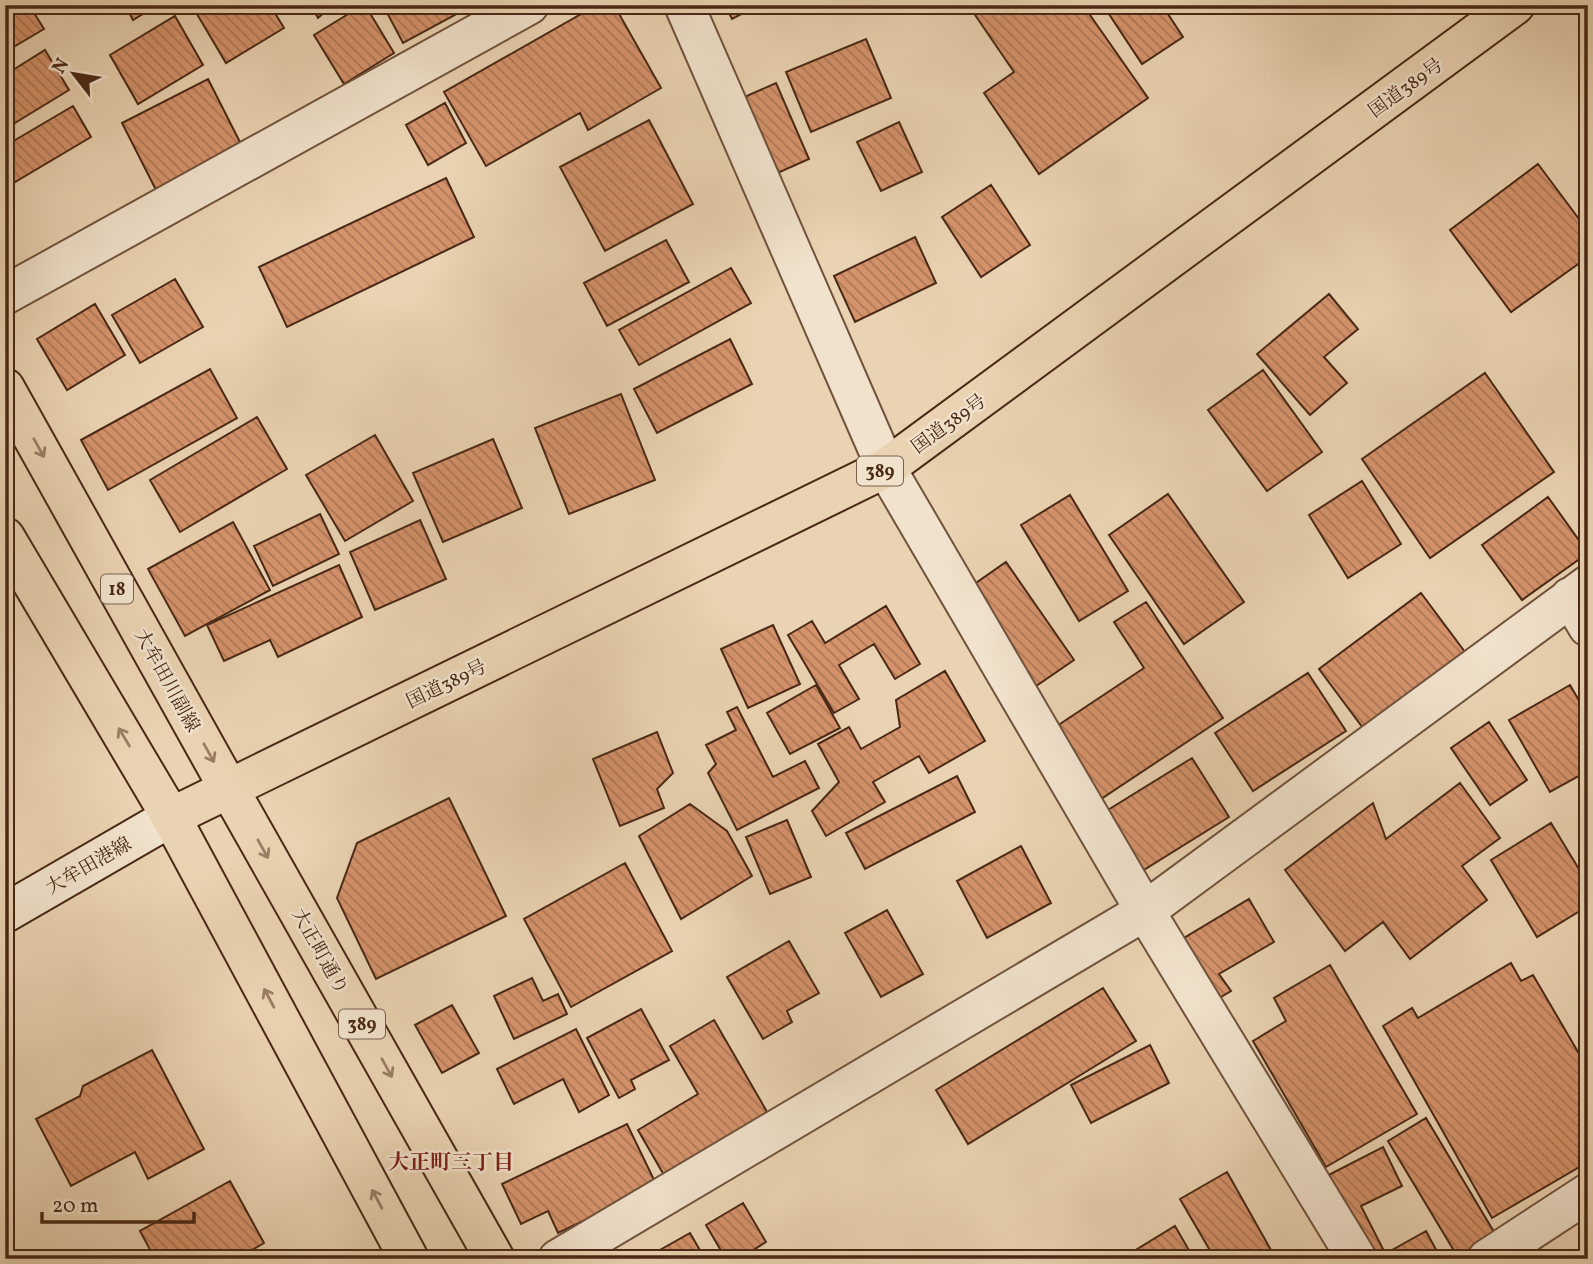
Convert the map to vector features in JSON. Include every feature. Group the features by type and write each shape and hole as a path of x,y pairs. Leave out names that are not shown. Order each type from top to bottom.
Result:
{"main road":[{"name":"国道389号","path":"171,817 886,468 1515,5"},
{"name":"大牟田川副線","path":"5,388 229,789"},
{"path":"5,537 171,817 410,1259"},
{"name":"大正町通り","path":"229,789 495,1259"}],"street":[{"path":"5,295 529,5"},
{"path":"684,5 886,468 1145,911 1357,1259"},
{"path":"558,1259 1145,911 1582,603"},
{"name":"大牟田港線","path":"5,913 171,817"},
{"path":"1487,1259 1588,1193"}],"building":[{"path":"5,5 29,5 44,29 5,52"},
{"path":"125,5 157,5 133,20"},
{"path":"200,5 270,5 284,28 226,63 194,9"},
{"path":"311,5 333,5 318,18"},
{"path":"363,5 394,53 344,84 314,35"},
{"path":"383,5 466,5 468,8 403,43"},
{"path":"597,5 614,5 661,88 588,130 580,113 486,166 444,92"},
{"path":"725,5 759,5 732,19"},
{"path":"976,5 1083,5 1148,98 1039,174 984,93 1014,72 971,9"},
{"path":"1103,5 1162,5 1183,37 1142,64"},
{"path":"175,16 203,65 138,104 110,55"},
{"path":"866,39 891,98 811,132 786,72"},
{"path":"45,50 69,90 5,129 5,75"},
{"path":"208,79 242,146 156,190 122,123"},
{"path":"776,83 809,159 755,183 722,107"},
{"path":"445,103 466,143 428,165 406,125"},
{"path":"73,106 91,137 5,188 5,146"},
{"path":"649,120 693,204 605,251 560,167"},
{"path":"899,122 922,172 881,191 857,142"},
{"path":"1538,164 1588,231 1588,257 1511,312 1450,230"},
{"path":"446,178 474,237 287,327 259,267"},
{"path":"991,185 1030,245 981,277 942,217"},
{"path":"915,237 936,283 855,322 834,276"},
{"path":"666,240 689,282 607,326 584,283"},
{"path":"731,268 751,303 639,365 619,330"},
{"path":"175,279 203,327 140,363 112,315"},
{"path":"1329,294 1358,329 1324,357 1347,383 1310,415 1257,354"},
{"path":"95,304 125,355 67,390 37,339"},
{"path":"730,339 752,384 657,433 634,389"},
{"path":"210,369 237,418 108,490 81,440"},
{"path":"1263,370 1322,452 1267,491 1208,410"},
{"path":"1485,373 1554,472 1430,558 1362,459"},
{"path":"621,394 655,480 569,514 535,428"},
{"path":"257,417 287,469 180,532 150,480"},
{"path":"375,435 413,501 345,541 306,475"},
{"path":"493,439 522,508 443,542 413,473"},
{"path":"1362,481 1401,544 1348,578 1309,515"},
{"path":"1168,494 1244,602 1184,644 1109,535"},
{"path":"1070,495 1128,591 1079,621 1021,525"},
{"path":"1548,497 1588,553 1522,600 1482,545"},
{"path":"320,514 339,554 273,586 254,546"},
{"path":"420,520 446,579 375,610 350,552"},
{"path":"233,522 270,590 185,636 148,569"},
{"path":"1006,562 1074,660 1020,697 953,599"},
{"path":"339,565 362,617 278,657 270,640 224,661 207,625"},
{"path":"1421,593 1465,652 1363,728 1319,669"},
{"path":"1146,602 1223,718 1095,803 1048,732 1144,668 1114,622"},
{"path":"886,606 920,664 895,679 874,644 839,665 859,699 834,713 788,635 812,621 825,643"},
{"path":"773,625 800,684 748,708 721,649"},
{"path":"945,671 985,741 929,773 919,756 873,782 885,802 826,836 812,811 839,782 818,744 849,727 861,749 900,727 896,700"},
{"path":"1308,673 1346,731 1253,791 1215,733"},
{"path":"816,685 840,728 790,754 767,713"},
{"path":"1570,685 1588,716 1588,771 1550,792 1509,720"},
{"path":"737,707 773,777 805,761 819,788 737,830 708,773 716,764 706,745 736,730 727,712"},
{"path":"1489,722 1527,780 1490,805 1451,748"},
{"path":"657,732 673,773 657,789 664,808 620,826 593,759"},
{"path":"1192,758 1229,817 1126,881 1090,821"},
{"path":"957,776 975,812 865,869 846,833"},
{"path":"1460,783 1500,838 1462,866 1487,900 1410,959 1383,922 1345,951 1285,870 1373,803 1386,839"},
{"path":"449,798 506,916 376,979 337,898 357,843"},
{"path":"690,804 727,831 752,876 681,919 639,836"},
{"path":"787,820 811,877 770,894 746,837"},
{"path":"1551,823 1588,884 1588,906 1537,937 1491,860"},
{"path":"1021,846 1051,903 987,938 957,881"},
{"path":"625,863 672,951 571,1007 524,919"},
{"path":"1249,899 1274,942 1219,974 1231,991 1204,1007 1174,944"},
{"path":"887,910 923,974 881,997 845,933"},
{"path":"789,941 819,993 787,1011 792,1022 763,1039 727,977"},
{"path":"1511,963 1521,981 1533,975 1588,1069 1588,1162 1492,1218 1383,1026 1412,1008 1418,1018"},
{"path":"1330,965 1417,1114 1326,1167 1253,1041 1286,1021 1274,998"},
{"path":"532,978 543,1001 558,994 567,1014 514,1039 494,996"},
{"path":"1103,988 1136,1041 968,1144 936,1090"},
{"path":"452,1005 479,1053 442,1073 415,1025"},
{"path":"641,1009 669,1060 631,1080 635,1089 619,1098 587,1038"},
{"path":"714,1020 770,1117 665,1177 638,1130 698,1094 670,1046"},
{"path":"576,1029 609,1095 579,1112 563,1079 514,1104 497,1069"},
{"path":"1150,1045 1169,1083 1091,1123 1071,1085"},
{"path":"152,1050 204,1149 148,1179 135,1152 71,1186 36,1119 80,1096 83,1086"},
{"path":"1426,1118 1497,1237 1461,1259 1388,1141"},
{"path":"627,1124 657,1186 558,1233 548,1211 521,1224 502,1184"},
{"path":"1383,1147 1402,1186 1361,1206 1383,1249 1363,1259 1313,1183"},
{"path":"1227,1172 1276,1259 1215,1259 1180,1199"},
{"path":"230,1181 264,1243 237,1259 155,1259 140,1231"},
{"path":"743,1203 766,1242 739,1259 726,1259 706,1225"},
{"path":"1175,1226 1194,1259 1121,1259"},
{"path":"1426,1231 1441,1259 1390,1259 1387,1253"},
{"path":"690,1233 705,1259 644,1259"}],"district":[{"name":"大正町三丁目","path":"451,1162"}]}
